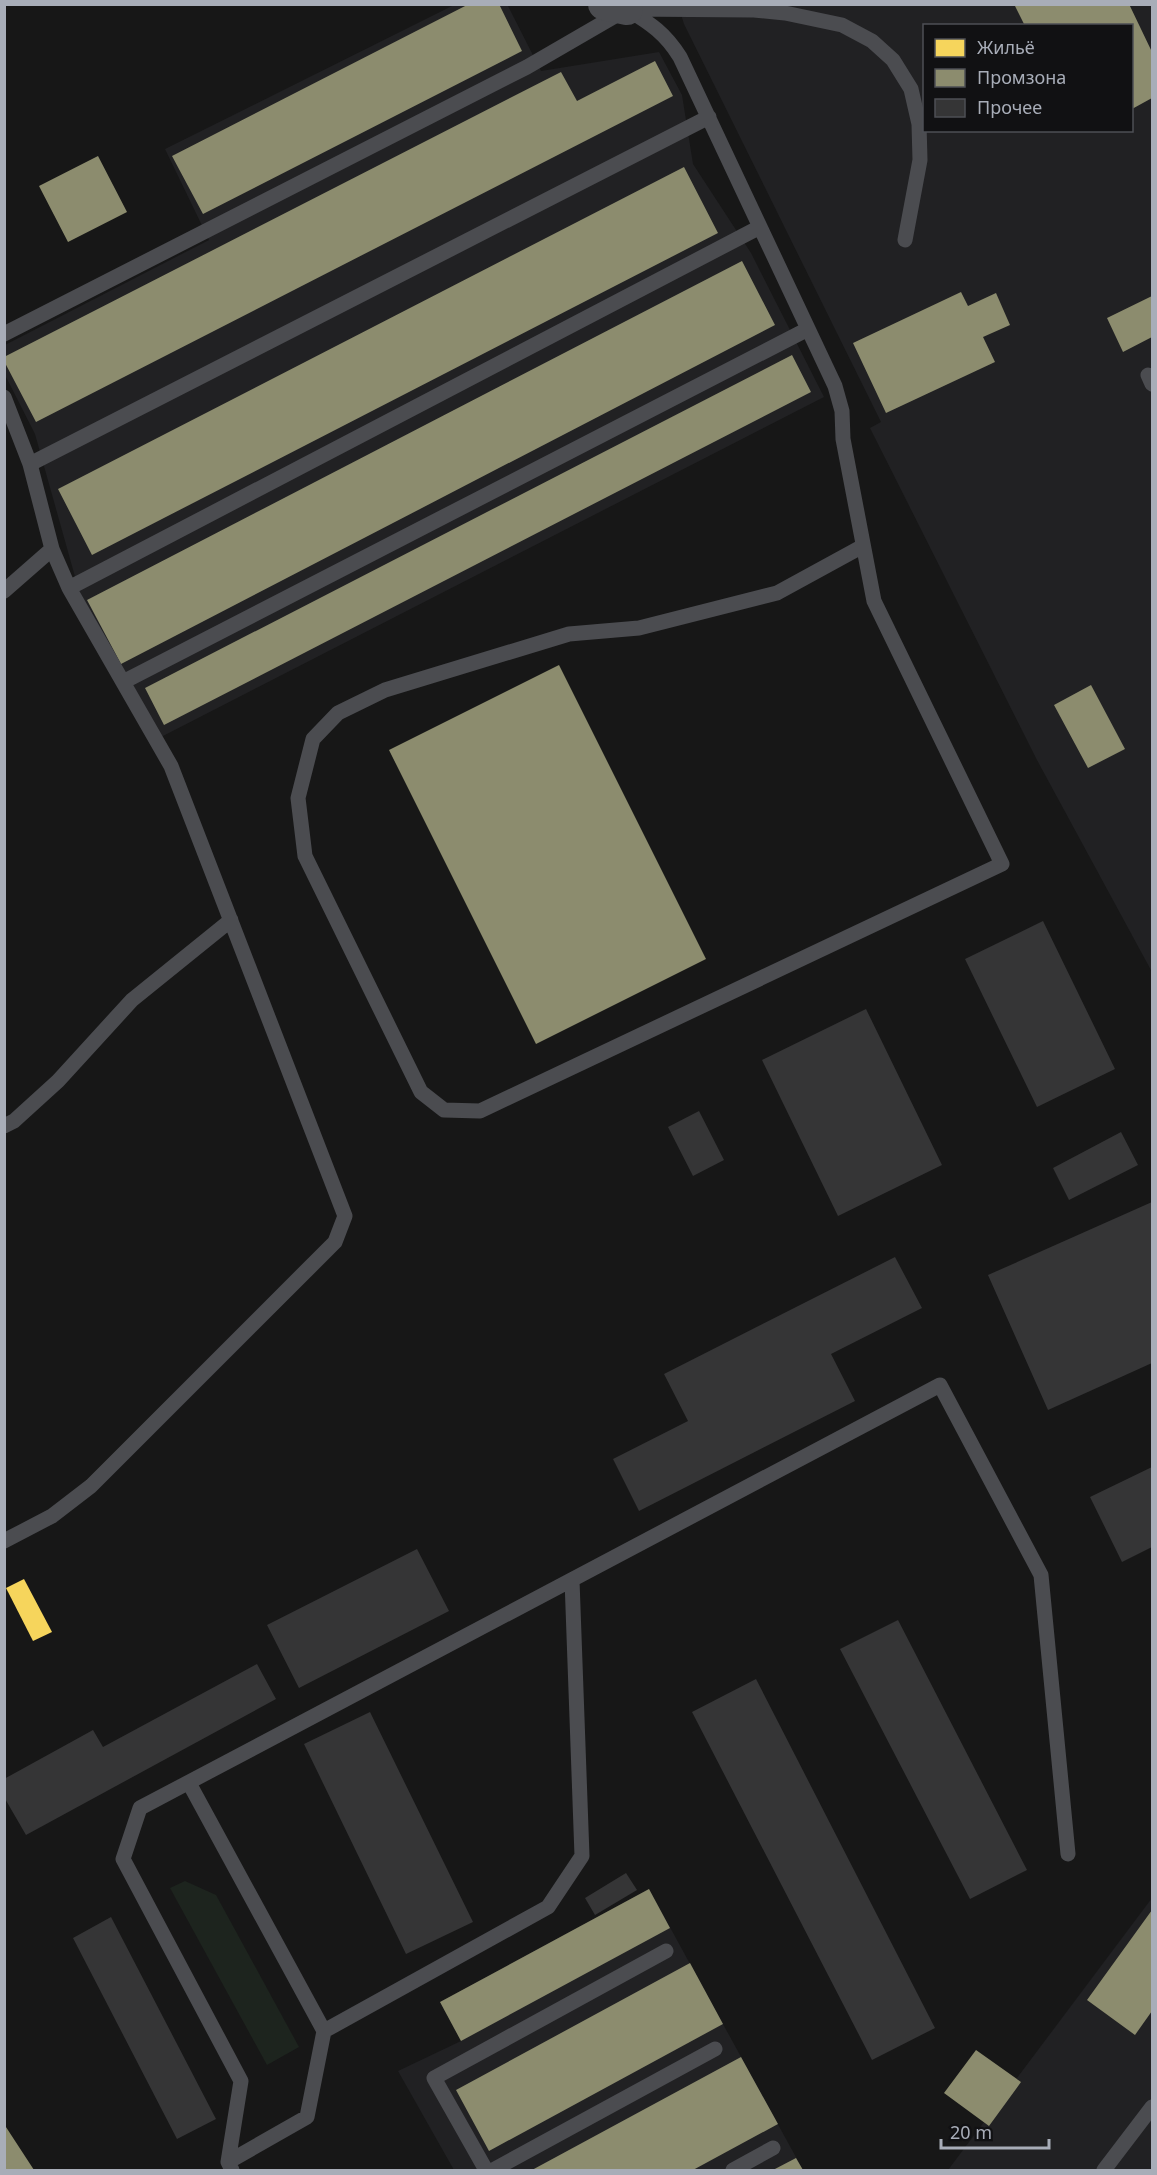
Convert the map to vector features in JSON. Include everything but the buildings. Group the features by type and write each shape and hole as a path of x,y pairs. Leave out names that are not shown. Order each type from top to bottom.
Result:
{"lane":[{"path":"616,7 656,27 670,40 680,57 835,386 842,411 843,439 874,601 1002,864 480,1111 444,1110 421,1092 305,856 298,798 313,738 338,713 385,690 569,634 639,628 777,593 863,546"},
{"path":"4,334 526,67 616,7 754,10 785,13 842,25 872,41 892,60 911,89 919,124 920,160 905,240"},
{"path":"30,464 709,117"},
{"path":"69,588 760,227"},
{"path":"123,682 808,329"},
{"path":"4,397 30,464 52,549 69,588 171,766 345,1216 335,1242 91,1486 52,1516 4,1541"},
{"path":"4,591 52,549"},
{"path":"4,1126 14,1122 58,1081 132,1000 231,920"},
{"path":"230,2166 241,2081 123,1859 140,1808 940,1385 1041,1575 1068,1854"},
{"path":"324,2031 548,1907 582,1856 572,1580"},
{"path":"189,1783 324,2031 307,2117 230,2166"},
{"path":"486,2170 434,2078 666,1952"},
{"path":"493,2170 715,2049"},
{"path":"1104,2170 1152,2107"},
{"path":"733,2170 773,2148"}],"shaded area":[{"path":"507,4 541,71 659,52 682,95 693,164 751,253 824,397 161,737 81,598 35,434 5,375 5,345 209,240 165,149 454,5"},
{"path":"678,5 1152,5 1152,972 1037,760 870,428 881,422 684,24"},
{"path":"185,1881 216,1895 299,2047 267,2065 170,1888"},
{"path":"649,1889 803,2170 454,2170 398,2071 461,2041 440,2002"},
{"path":"1152,1898 1152,2170 948,2170"}]}
